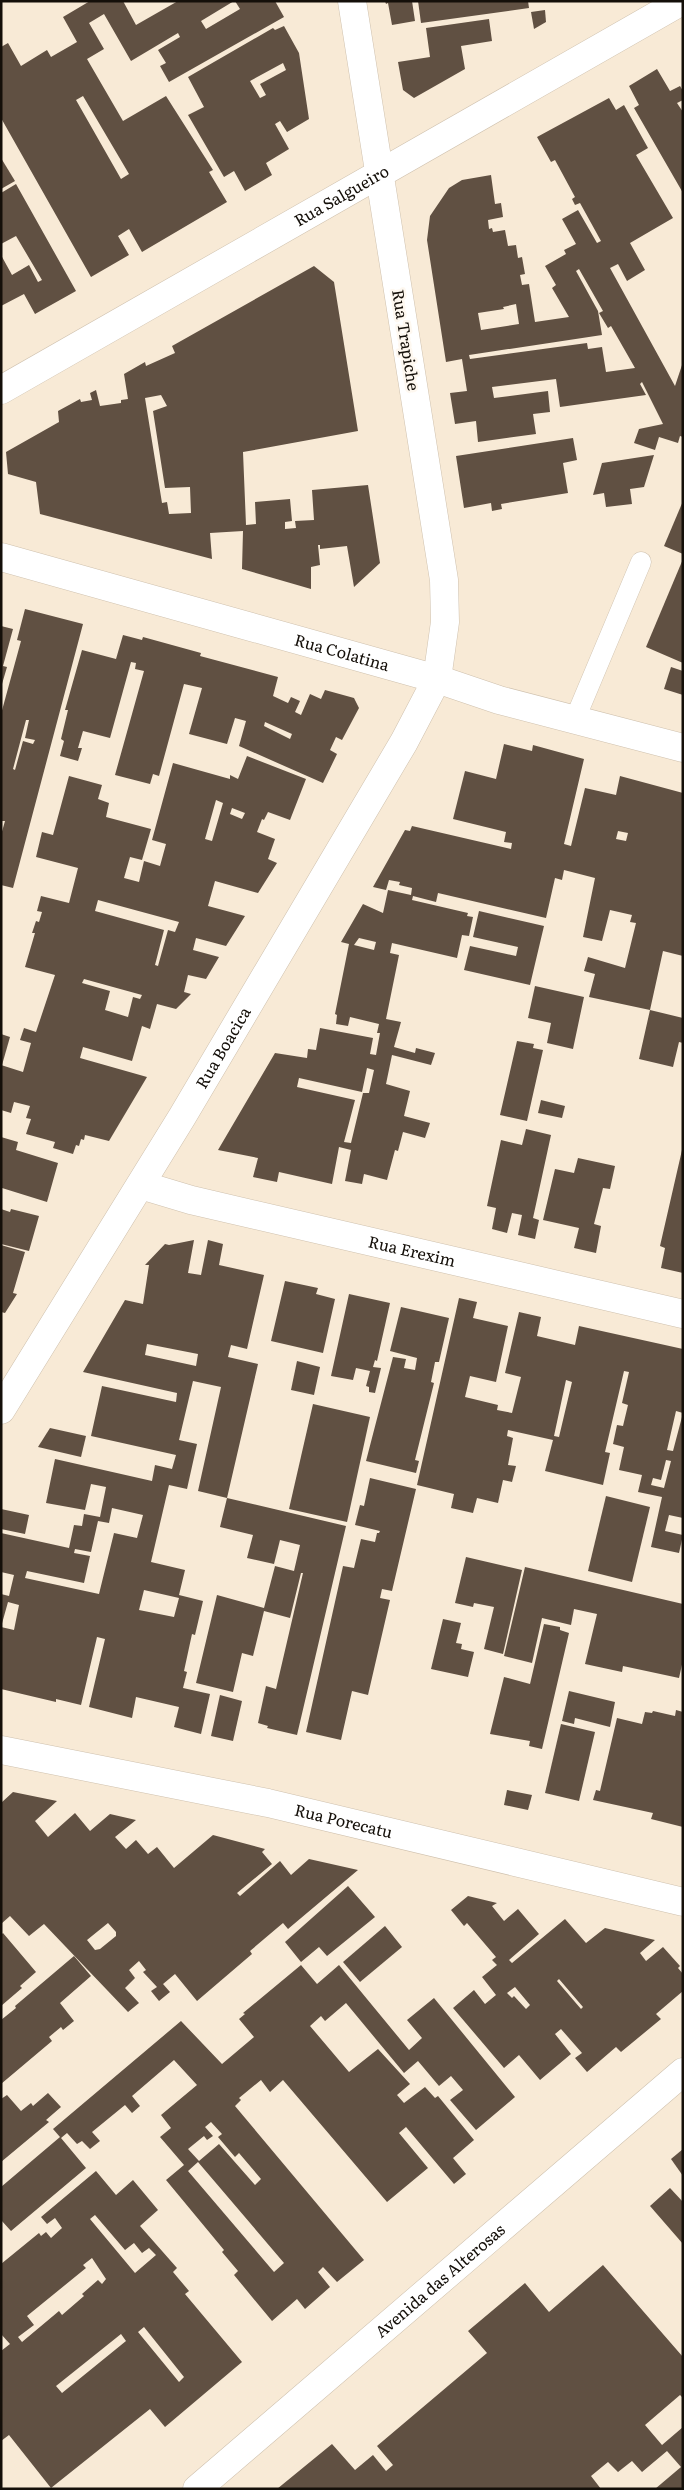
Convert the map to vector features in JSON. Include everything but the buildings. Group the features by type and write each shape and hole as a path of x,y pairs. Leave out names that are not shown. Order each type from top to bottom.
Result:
{"street":[{"name":"Rua Trapiche","path":"352,1 444,580 445,622 437,680"},
{"name":"Rua Salgueiro","path":"1,390 682,1"},
{"name":"Rua Colatina","path":"1,557 437,680 498,700 683,748"},
{"name":"Rua Boacica","path":"1,1410 141,1185 404,742 437,680"},
{"name":"Rua Erexim","path":"141,1185 191,1200 683,1314"},
{"name":"Rua Porecatu","path":"1,1750 268,1803 683,1902"},
{"name":"Avenida das Alterosas","path":"198,2489 683,2072"}],"lane":[{"path":"575,719 641,562"}]}
